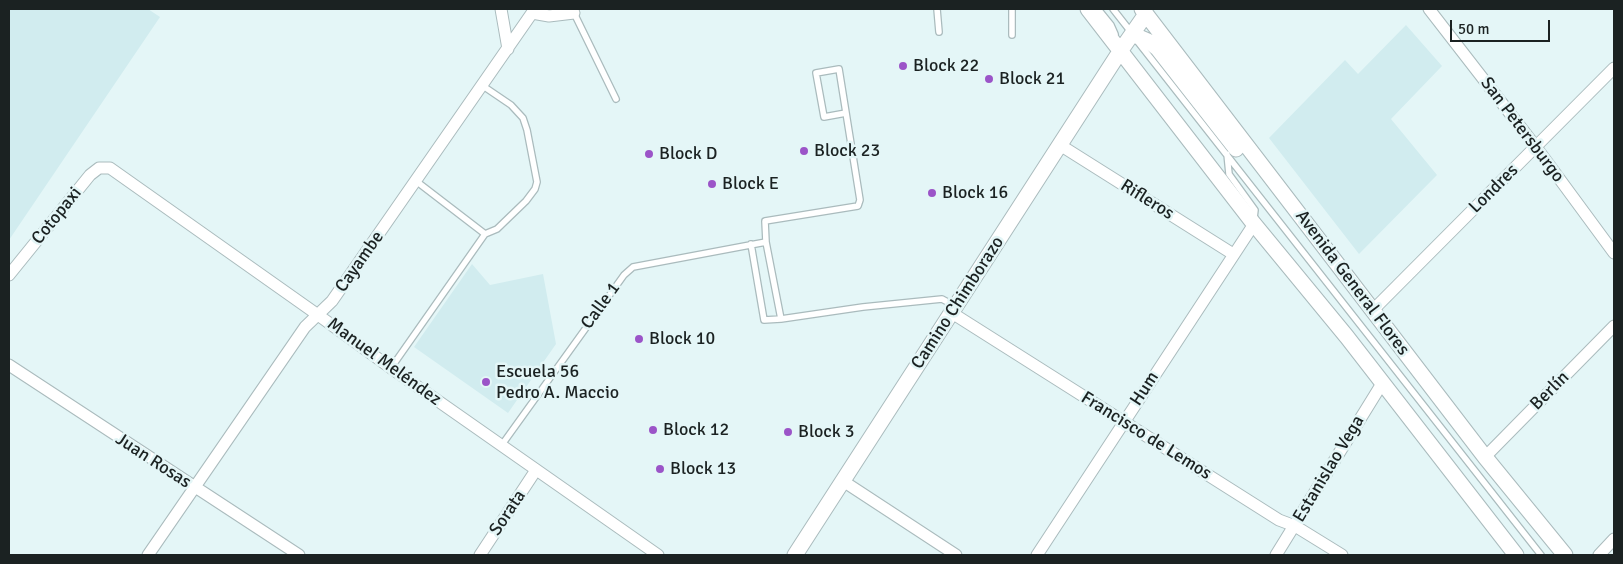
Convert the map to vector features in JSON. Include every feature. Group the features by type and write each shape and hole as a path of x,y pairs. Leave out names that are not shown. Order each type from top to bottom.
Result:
{"main road":[{"name":"Avenida General Flores","path":"1088,9 1254,224 1383,382 1516,555"},
{"name":"Avenida General Flores","path":"1146,11 1485,457 1565,555"},
{"name":"Camino Chimborazo","path":"795,555 1146,11"},
{"path":"1132,34 1148,41 1157,48 1238,152 1248,161 1268,172"}],"street":[{"path":"501,9 508,49"},
{"name":"San Petersburgo","path":"1428,9 1536,147 1614,253"},
{"name":"Cayambe","path":"148,555 305,328 332,301 483,86 530,12 549,16 574,13"},
{"name":"Londres","path":"1373,310 1614,68"},
{"name":"Rifleros","path":"1060,145 1233,254"},
{"name":"Cotopaxi","path":"9,275 90,175 99,168 110,168"},
{"name":"Manuel Meléndez","path":"110,168 501,446 658,555"},
{"name":"Hum","path":"1037,555 1254,224"},
{"name":"Francisco de Lemos","path":"954,310 1123,422 1279,520 1295,526 1342,555"},
{"name":"Berlín","path":"1485,457 1614,326"},
{"name":"Juan Rosas","path":"9,365 298,555"},
{"name":"Estanislao Vega","path":"1276,555 1383,382"},
{"name":"Sorata","path":"480,555 536,470"},
{"path":"843,481 956,555"},
{"path":"1598,555 1614,539"}],"lane":[{"path":"937,9 939,32"},
{"path":"1012,9 1012,34"},
{"name":"Avenida General Flores","path":"1098,9 1111,25 1121,50"},
{"name":"Avenida General Flores","path":"1113,9 1542,555"},
{"path":"574,13 616,99"},
{"path":"781,319 766,242 764,221 858,206 860,200 839,69 816,73 824,118 846,113"},
{"path":"391,368 485,234 497,229 520,207 535,189 537,182 523,118 511,105 483,86"},
{"name":"Avenida General Flores","path":"1227,154 1229,174 1255,210 1254,224"},
{"path":"416,181 485,234"},
{"name":"Calle 1","path":"501,446 624,275 633,267 766,242"},
{"path":"751,244 764,320 942,299 954,310"}],"shaded area":[{"path":"9,9 148,9 160,17 9,240"},
{"path":"1406,25 1442,66 1391,119 1437,175 1359,254 1269,138 1345,60 1358,74"},
{"path":"472,264 490,285 543,274 556,344 508,413 414,347"}],"place":[{"name":"Block 22","path":"903,66"},
{"name":"Block 21","path":"989,79"},
{"name":"Block 23","path":"804,151"},
{"name":"Block D","path":"649,154"},
{"name":"Block E","path":"712,184"},
{"name":"Block 16","path":"932,193"},
{"name":"Block 10","path":"639,339"},
{"name":"Escuela 56 Pedro A. Maccio","path":"486,382"},
{"name":"Block 12","path":"653,430"},
{"name":"Block 3","path":"788,432"},
{"name":"Block 13","path":"660,469"}]}
